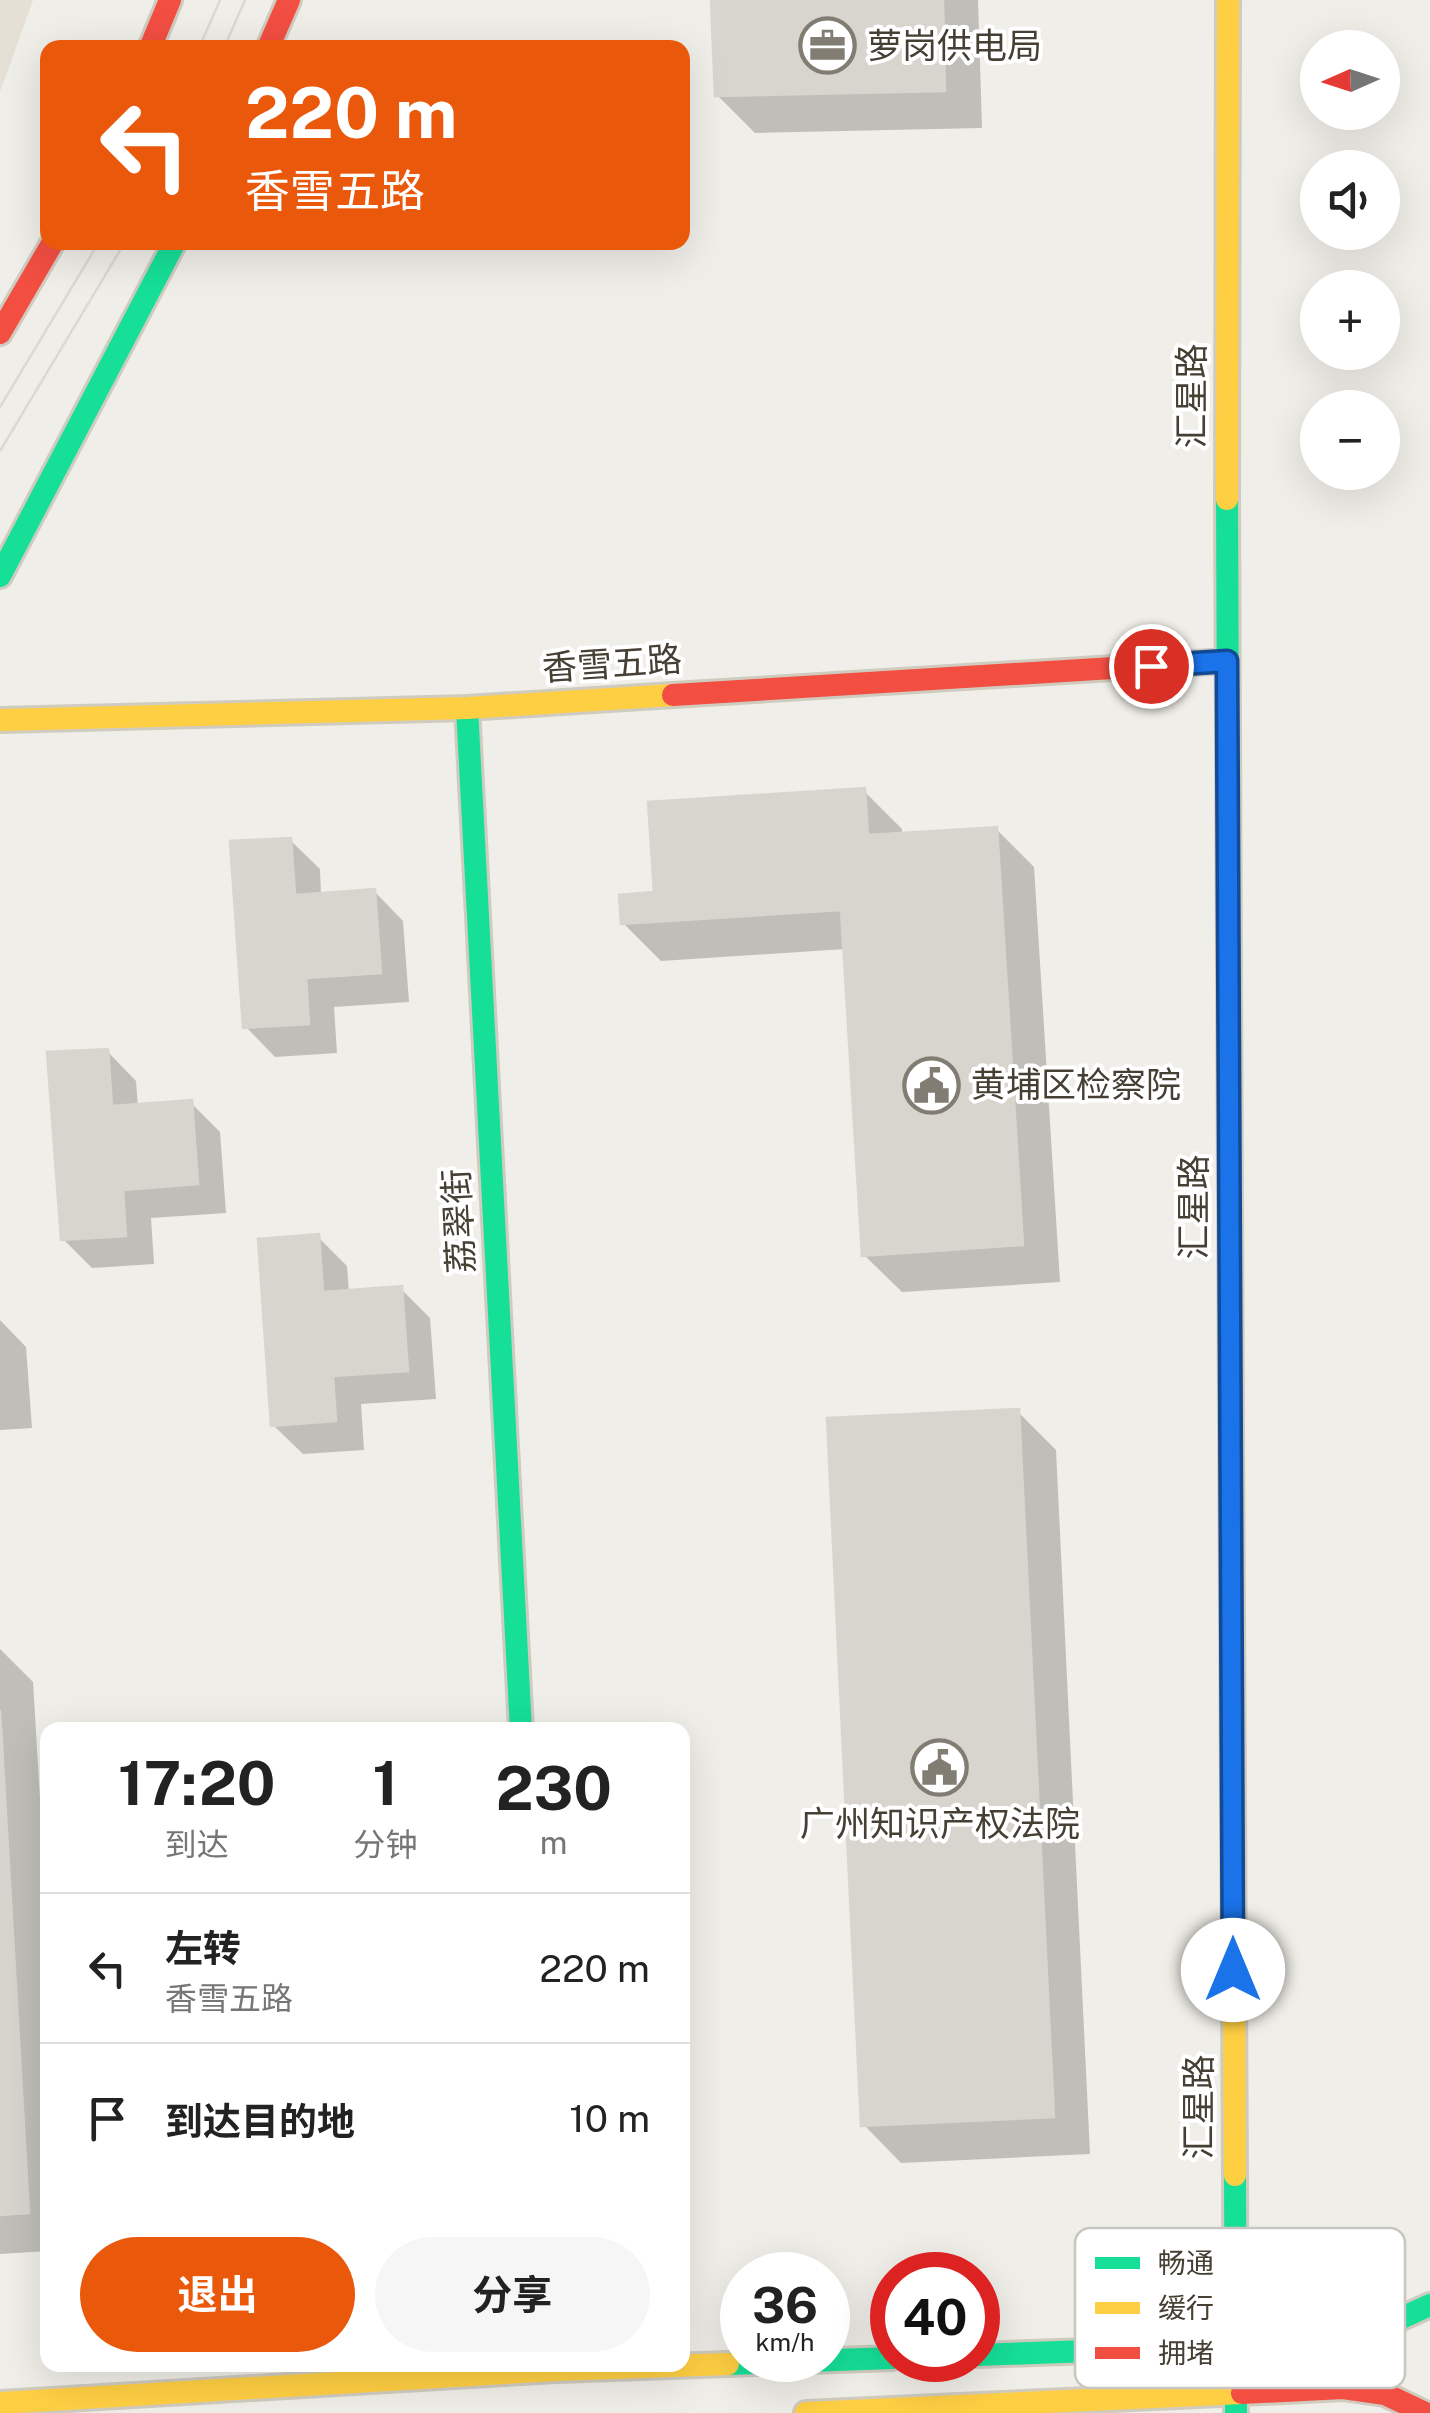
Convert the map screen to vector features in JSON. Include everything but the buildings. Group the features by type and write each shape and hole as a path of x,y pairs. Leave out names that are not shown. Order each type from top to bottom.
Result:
{"street":[{"path":"153,40 170,0"},
{"path":"272,40 289,0"},
{"name":"汇星路","path":"1228,0 1227,661 1235,2228"},
{"path":"0,333 49,250"},
{"path":"0,576 171,250"},
{"name":"香雪五路","path":"0,720 467,708 1227,661"},
{"name":"荔翠街","path":"467,708 521,1722"},
{"path":"1405,2319 1430,2305"},
{"path":"1000,2354 1075,2352"},
{"path":"690,2364 870,2359"},
{"path":"0,2403 492,2372"},
{"path":"556,2372 557,2399"},
{"path":"806,2413 1236,2402 1342,2388 1386,2394 1425,2413"}],"shaded area":[{"path":"0,0 33,0 0,92"}],"tram line":[{"path":"202,40 220,0"},
{"path":"228,40 245,0"},
{"path":"0,407 94,250"},
{"path":"0,451 120,250"}],"traffic: fast":[{"path":"0,576 171,250"},
{"path":"1227,499 1231,1430"},
{"path":"467,708 521,1722"},
{"path":"1235,2175 1235,2228"},
{"path":"1405,2316 1430,2305"},
{"path":"1000,2354 1075,2351"},
{"path":"850,2360 870,2359"},
{"path":"1236,2388 1236,2413"}],"traffic: slow":[{"path":"1227,499 1228,0"},
{"path":"0,720 467,708 673,695"},
{"path":"1231,1430 1235,2175"},
{"path":"690,2365 720,2364"},
{"path":"0,2403 522,2372"},
{"path":"806,2413 1242,2393"}],"traffic: jam":[{"path":"153,40 170,0"},
{"path":"272,40 289,0"},
{"path":"0,333 48,250"},
{"path":"673,695 1227,661"},
{"path":"1242,2393 1343,2388 1385,2394 1425,2413"}],"place":[{"name":"萝岗供电局","path":"828,46"},
{"name":"黄埔区检察院","path":"932,1085"},
{"name":"广州知识产权法院","path":"940,1768"}],"route":[{"path":"1151,666 1227,661 1233,1970"}]}
